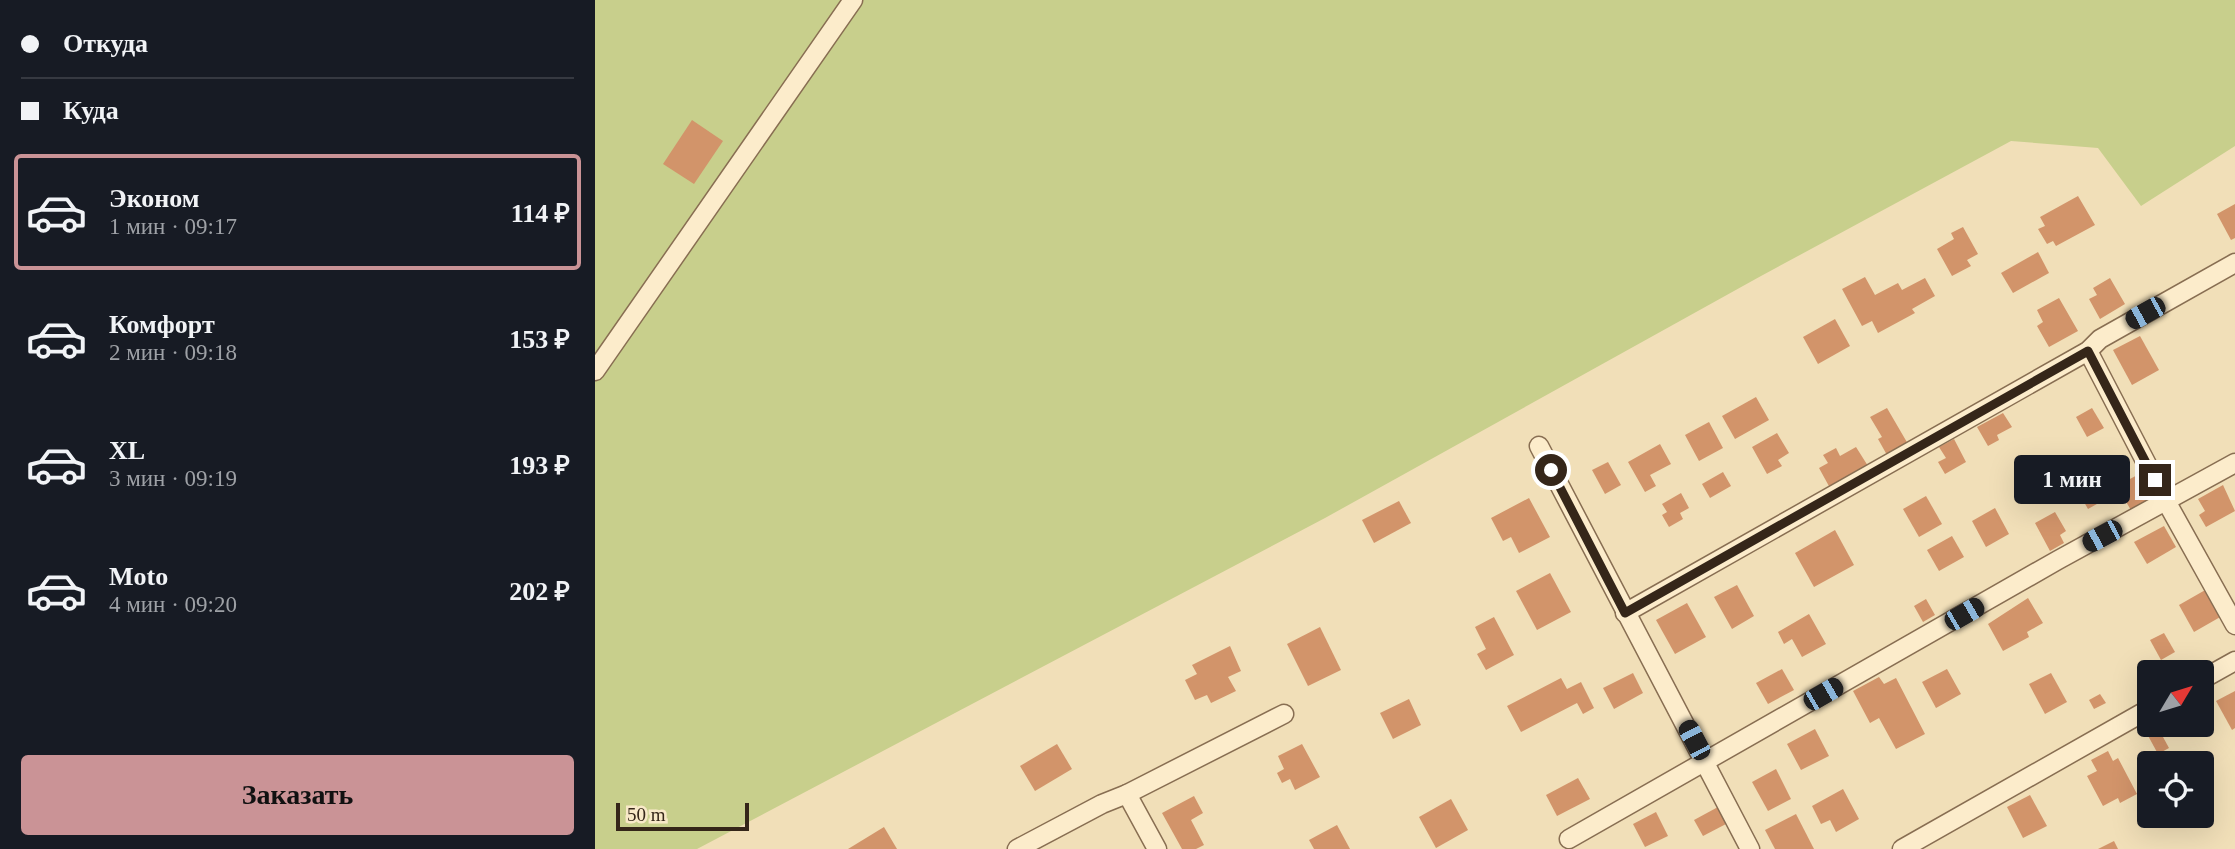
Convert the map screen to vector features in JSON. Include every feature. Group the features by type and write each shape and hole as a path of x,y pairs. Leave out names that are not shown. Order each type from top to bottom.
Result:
{"street":[{"path":"595,371 853,0"},
{"path":"1625,613 2088,351 2099,339 2235,263"},
{"path":"2088,351 2235,625"},
{"path":"1539,446 1750,849"},
{"path":"1569,839 2058,560 2235,463"},
{"path":"2214,673 2235,661"},
{"path":"1017,849 1284,714"},
{"path":"1902,849 2137,716"},
{"path":"1127,794 1157,849"}],"green space":[{"path":"595,0 2235,0 2235,146 2141,206 2098,148 2011,141 1325,518 697,849 595,849"}],"building":[{"path":"692,120 723,141 694,184 663,164"},
{"path":"2078,196 2095,225 2056,246 2053,241 2047,244 2038,229 2045,226 2040,217"},
{"path":"2235,204 2235,238 2231,240 2217,214"},
{"path":"1963,227 1978,254 1967,260 1971,266 1952,276 1937,249 1954,239 1951,233"},
{"path":"2038,252 2049,273 2013,293 2001,273"},
{"path":"1865,277 1875,295 1898,283 1902,290 1925,278 1935,296 1912,309 1915,313 1878,333 1872,321 1862,326 1842,289"},
{"path":"2110,278 2125,304 2100,319 2089,299 2097,295 2093,288"},
{"path":"2059,298 2078,331 2049,347 2037,326 2043,322 2037,310"},
{"path":"1835,319 1850,346 1818,364 1803,337"},
{"path":"2140,336 2159,370 2132,385 2113,350"},
{"path":"1756,397 1769,420 1735,439 1722,416"},
{"path":"1887,408 1908,444 1887,455 1878,439 1882,437 1870,417"},
{"path":"2092,408 2104,428 2087,437 2076,417"},
{"path":"2003,413 2012,427 1997,435 1999,440 1988,446 1977,427"},
{"path":"1709,422 1723,448 1699,461 1685,435"},
{"path":"1777,433 1789,453 1778,460 1782,466 1767,474 1752,447"},
{"path":"1954,439 1966,462 1945,474 1938,462 1946,458 1939,447"},
{"path":"1660,444 1671,464 1650,475 1656,486 1645,492 1628,462"},
{"path":"1856,447 1868,466 1830,488 1819,468 1828,463 1823,455 1836,448 1840,456"},
{"path":"1608,462 1621,485 1605,494 1592,470"},
{"path":"2084,464 2104,500 2088,509 2080,495 2066,504 2053,481"},
{"path":"1723,472 1731,486 1710,498 1702,484"},
{"path":"2141,473 2153,494 2146,498 2148,503 2132,512 2117,486"},
{"path":"2223,485 2235,511 2206,527 2199,515 2205,511 2198,499"},
{"path":"1681,493 1689,508 1680,513 1683,519 1669,527 1662,515 1667,512 1662,504"},
{"path":"1926,496 1942,524 1919,537 1903,509"},
{"path":"1529,498 1550,537 1519,553 1511,537 1503,541 1491,518"},
{"path":"1399,501 1411,523 1374,543 1362,520"},
{"path":"1995,508 2009,534 1986,547 1972,521"},
{"path":"2055,512 2066,531 2060,535 2064,543 2050,551 2035,523"},
{"path":"2164,526 2176,547 2147,564 2134,542"},
{"path":"1835,530 1854,565 1814,587 1795,553"},
{"path":"1952,536 1964,557 1939,571 1927,550"},
{"path":"1550,573 1571,612 1537,630 1516,591"},
{"path":"1737,585 1754,616 1732,629 1714,597"},
{"path":"2207,589 2222,616 2194,632 2179,605"},
{"path":"2028,598 2043,623 2027,632 2029,637 2003,651 1988,624"},
{"path":"1926,599 1935,615 1923,622 1914,606"},
{"path":"1687,603 1706,637 1675,654 1656,620"},
{"path":"1809,614 1826,644 1802,657 1792,639 1784,644 1778,632"},
{"path":"1494,617 1514,655 1486,670 1477,654 1486,649 1475,627"},
{"path":"1320,627 1341,670 1308,686 1287,644"},
{"path":"2164,633 2175,652 2161,660 2150,640"},
{"path":"1230,646 1241,671 1228,677 1236,691 1211,703 1207,695 1195,700 1185,680 1197,674 1192,665"},
{"path":"1782,669 1794,690 1768,704 1756,683"},
{"path":"1947,669 1961,694 1936,708 1922,682"},
{"path":"1633,673 1643,693 1614,709 1603,688"},
{"path":"2051,673 2067,702 2045,714 2029,684"},
{"path":"1879,677 1884,684 1896,678 1925,734 1896,749 1879,718 1870,723 1853,691"},
{"path":"1561,678 1567,689 1581,682 1594,708 1583,714 1577,703 1521,732 1507,706"},
{"path":"2235,691 2235,728 2232,730 2216,701"},
{"path":"2100,694 2106,703 2094,709 2089,700"},
{"path":"1409,699 1421,725 1393,739 1380,713"},
{"path":"1815,729 1829,756 1801,770 1787,744"},
{"path":"2149,737 2163,737 2169,748 2156,751"},
{"path":"1057,744 1072,769 1035,791 1020,766"},
{"path":"1302,744 1320,777 1295,790 1290,779 1282,783 1277,773 1284,769 1278,756"},
{"path":"2108,751 2113,761 2118,758 2137,794 2120,803 2118,798 2103,806 2087,776 2097,771 2091,760"},
{"path":"1776,769 1791,799 1768,811 1752,782"},
{"path":"1578,778 1590,799 1557,816 1546,795"},
{"path":"1843,789 1859,819 1836,832 1830,820 1821,824 1812,806"},
{"path":"2030,795 2047,826 2023,838 2007,807"},
{"path":"1194,796 1203,813 1191,820 1204,845 1196,849 1182,849 1162,813"},
{"path":"1451,799 1468,830 1436,848 1419,817"},
{"path":"1718,807 1726,824 1703,836 1694,820"},
{"path":"1656,812 1668,836 1645,847 1633,824"},
{"path":"1796,814 1814,849 1775,849 1765,830"},
{"path":"1337,825 1350,849 1314,849 1309,840"},
{"path":"884,827 897,849 848,849"},
{"path":"2114,841 2118,849 2098,849"}],"route":[{"path":"1551,470 1625,613 2088,351 2155,480"}]}
